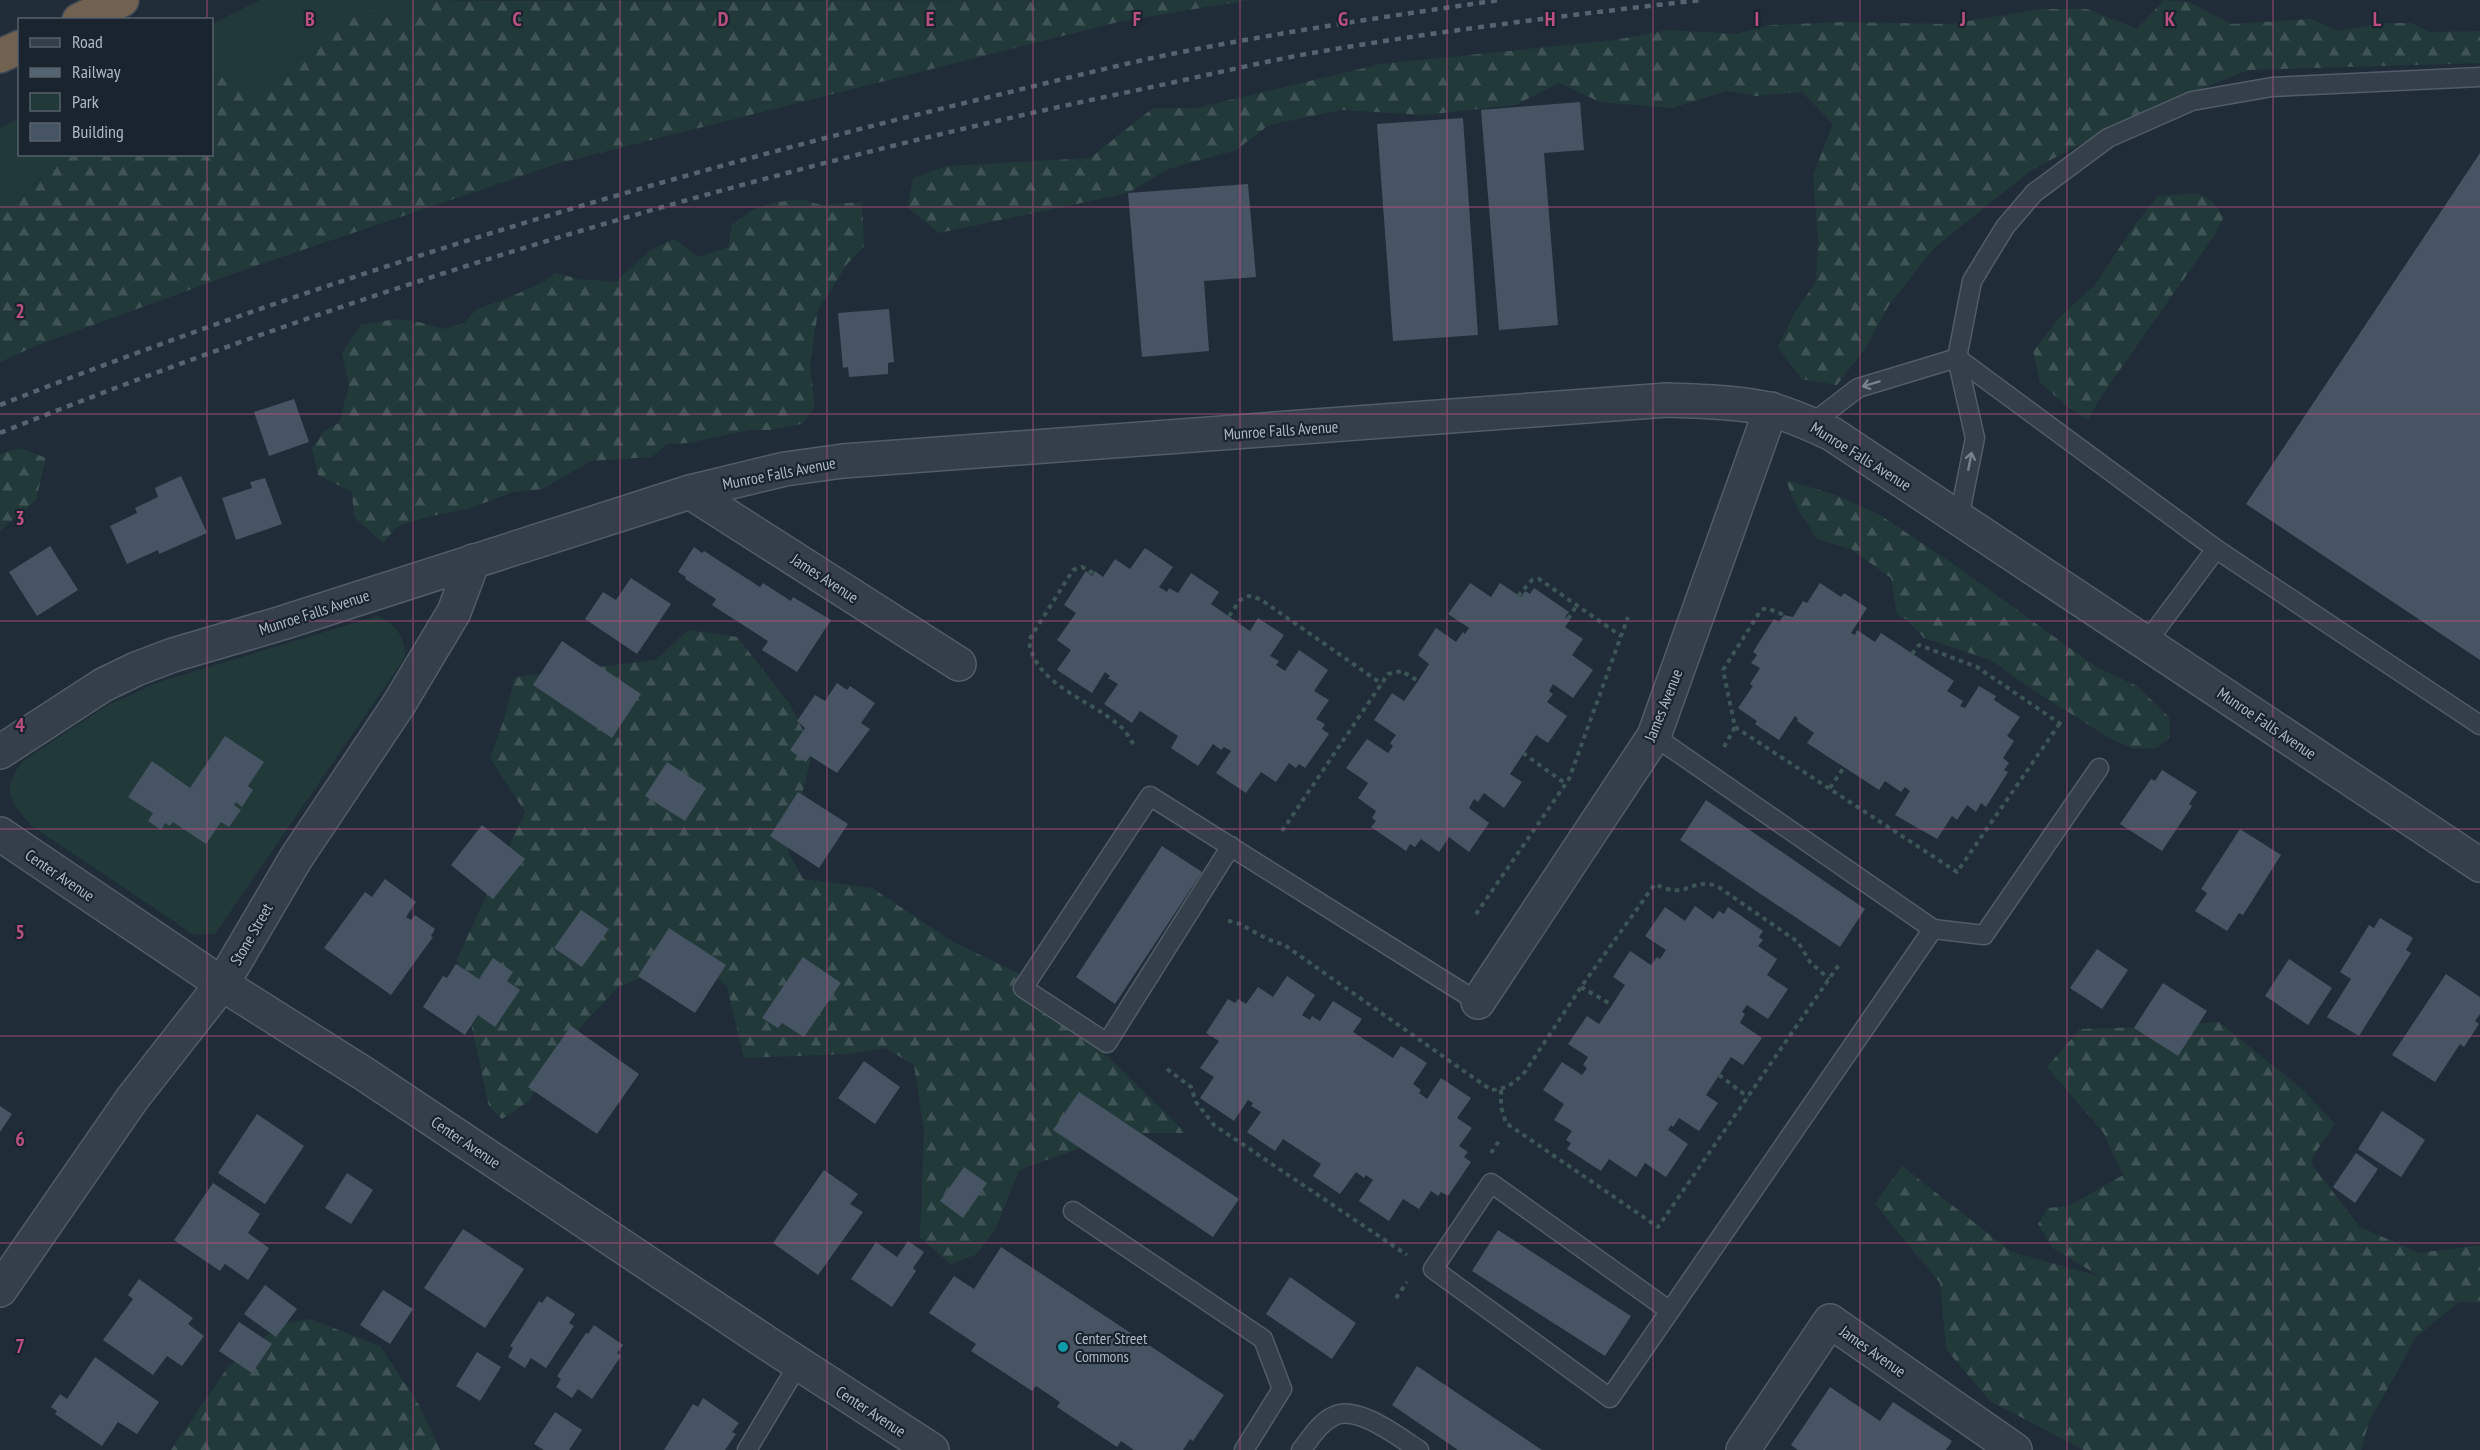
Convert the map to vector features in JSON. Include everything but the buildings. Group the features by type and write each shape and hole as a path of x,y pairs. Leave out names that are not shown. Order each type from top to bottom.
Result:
{"highway":[{"path":"83,18 122,0"},
{"path":"0,56 18,48"}],"street":[{"name":"Munroe Falls Avenue","path":"0,752 103,685 136,669 690,492 785,469 843,461 1666,400 1698,401 1770,409 1832,434 2480,865"},
{"name":"James Avenue","path":"1478,1002 1654,736 1770,409"},
{"name":"James Avenue","path":"690,492 959,664"},
{"name":"Stone Street","path":"0,1290 132,1099 222,984 296,858 399,704 454,612 473,561"},
{"name":"Center Avenue","path":"0,834 222,984 366,1075 932,1450"},
{"name":"James Avenue","path":"1743,1450 1830,1321 2015,1450"}],"lane":[{"path":"1959,518 1975,438 1957,358 1972,281 2005,227 2034,193 2108,138 2192,101 2272,87 2480,77"},
{"path":"1811,424 1858,388 1957,358"},
{"path":"1957,358 2216,549 2480,725"},
{"path":"2146,643 2216,549"},
{"path":"1654,736 1933,929 1984,934 2098,768"},
{"path":"1231,846 1224,856 1169,944 1162,954 1107,1043 1023,988 1150,796 1180,814 1230,846 1239,852 1478,1002"},
{"path":"1670,1311 1491,1183 1433,1269 1610,1398 1670,1311 1933,929"},
{"path":"1073,1211 1263,1339 1282,1389 1244,1450"},
{"path":"747,1450 799,1364"},
{"path":"1302,1450 1321,1424 1335,1414 1349,1414 1379,1424 1419,1450"}],"path":[{"path":"1093,573 1082,567 1073,570 1029,640 1030,648 1042,670 1121,727 1134,745"},
{"path":"1518,596 1532,580 1539,579 1621,636"},
{"path":"1229,616 1240,600 1250,596 1260,599 1382,684"},
{"path":"1568,619 1577,605"},
{"path":"1719,755 1735,727 1724,670 1761,610 1767,608 1784,615"},
{"path":"1476,914 1566,784 1628,617"},
{"path":"1912,654 1919,645 1977,667 2065,727"},
{"path":"1282,831 1388,674 1402,671 1418,681"},
{"path":"1735,727 1957,872 2060,723"},
{"path":"1524,753 1566,784"},
{"path":"1830,788 1844,767"},
{"path":"1502,1090 1501,1107 1506,1123 1658,1227 1840,963"},
{"path":"1581,987 1612,1005"},
{"path":"1167,1070 1191,1087 1196,1102 1214,1125 1410,1257"},
{"path":"1719,1075 1748,1097"}],"green space":[{"path":"260,0 426,0 393,21 371,10 306,44 289,74 251,90 213,72 213,24"},
{"path":"426,0 1249,0 1122,21 560,163 252,267 38,345 0,362 0,203 19,201 62,156 213,156 213,72 251,90 289,74 306,44 338,21 371,10 393,20 412,11"},
{"path":"2164,0 2189,2 2231,24 2312,19 2337,31 2384,23 2411,23 2430,32 2480,31 2480,63 2248,70 2181,97 2088,140 2030,171 1934,248 1889,305 1866,347 1837,385 1802,379 1778,347 1795,312 1816,282 1818,241 1813,175 1833,124 1802,92 1756,96 1726,91 1672,108 1600,102 1559,83 1515,105 1424,115 1342,110 1269,125 1236,150 1168,169 1128,193 939,233 908,208 913,178 947,166 1090,158 1153,108 1196,108 1381,64 1615,40 1668,30 1736,34 1771,25 1843,22 1950,24 2041,9 2087,9 2137,29"},
{"path":"18,119 18,156 62,156 18,201 0,203 0,128"},
{"path":"2197,193 2211,200 2224,217 2214,236 2102,395 2088,420 2064,404 2040,382 2033,351 2061,316 2095,285 2133,227 2158,196"},
{"path":"804,200 821,205 862,202 864,246 847,264 818,310 810,365 815,407 802,424 770,430 750,430 688,443 667,444 652,457 591,461 542,489 513,492 468,509 431,516 398,526 383,543 354,517 352,492 318,475 312,448 324,431 339,423 349,386 342,353 361,325 396,319 444,329 464,323 477,309 506,299 541,283 556,273 579,279 616,282 650,250 674,239 699,257 728,247 732,225 750,212 782,201"},
{"path":"20,448 46,458 36,500 0,531 0,454"},
{"path":"1786,480 1836,495 1880,515 1959,568 2096,667 2137,686 2169,717 2170,737 2157,748 2134,749 2111,739 2027,686 1991,660 1924,638 1907,620 1897,614 1891,578 1851,549 1817,539 1795,504"},
{"path":"378,616 390,623 399,633 404,645 404,659 215,934 194,935 32,826 13,802 10,788 16,771 23,761 108,705 159,682"},
{"path":"688,630 737,637 789,703 813,750 788,851 803,879 872,888 950,940 1029,979 1186,1133 1105,1133 1088,1145 1019,1170 995,1230 975,1255 950,1264 920,1237 924,1131 914,1065 885,1048 850,1054 744,1058 727,987 696,955 618,987 584,1023 542,1079 528,1102 502,1119 489,1106 457,959 525,812 490,758 504,719 515,677 656,660"},
{"path":"2219,1022 2302,1089 2335,1124 2313,1156 2312,1165 2360,1227 2419,1253 2480,1245 2480,1303 2459,1302 2416,1337 2369,1422 2361,1450 2084,1450 1990,1401 1946,1349 1940,1283 1875,1204 1902,1166 2012,1252 2099,1276 2053,1248 2038,1224 2048,1208 2069,1206 2123,1175 2103,1132 2047,1067 2080,1029"},
{"path":"310,1319 380,1346 419,1405 440,1450 171,1450 228,1367 281,1324"}],"railway":[{"path":"0,405 120,359 361,275 483,236 729,164 853,131 1152,58 1369,19 1499,0"},
{"path":"0,433 138,379 418,282 559,237 845,158 989,123 1306,54 1503,24 1701,0"}],"place":[{"name":"Center Street Commons","path":"1063,1347"}]}
